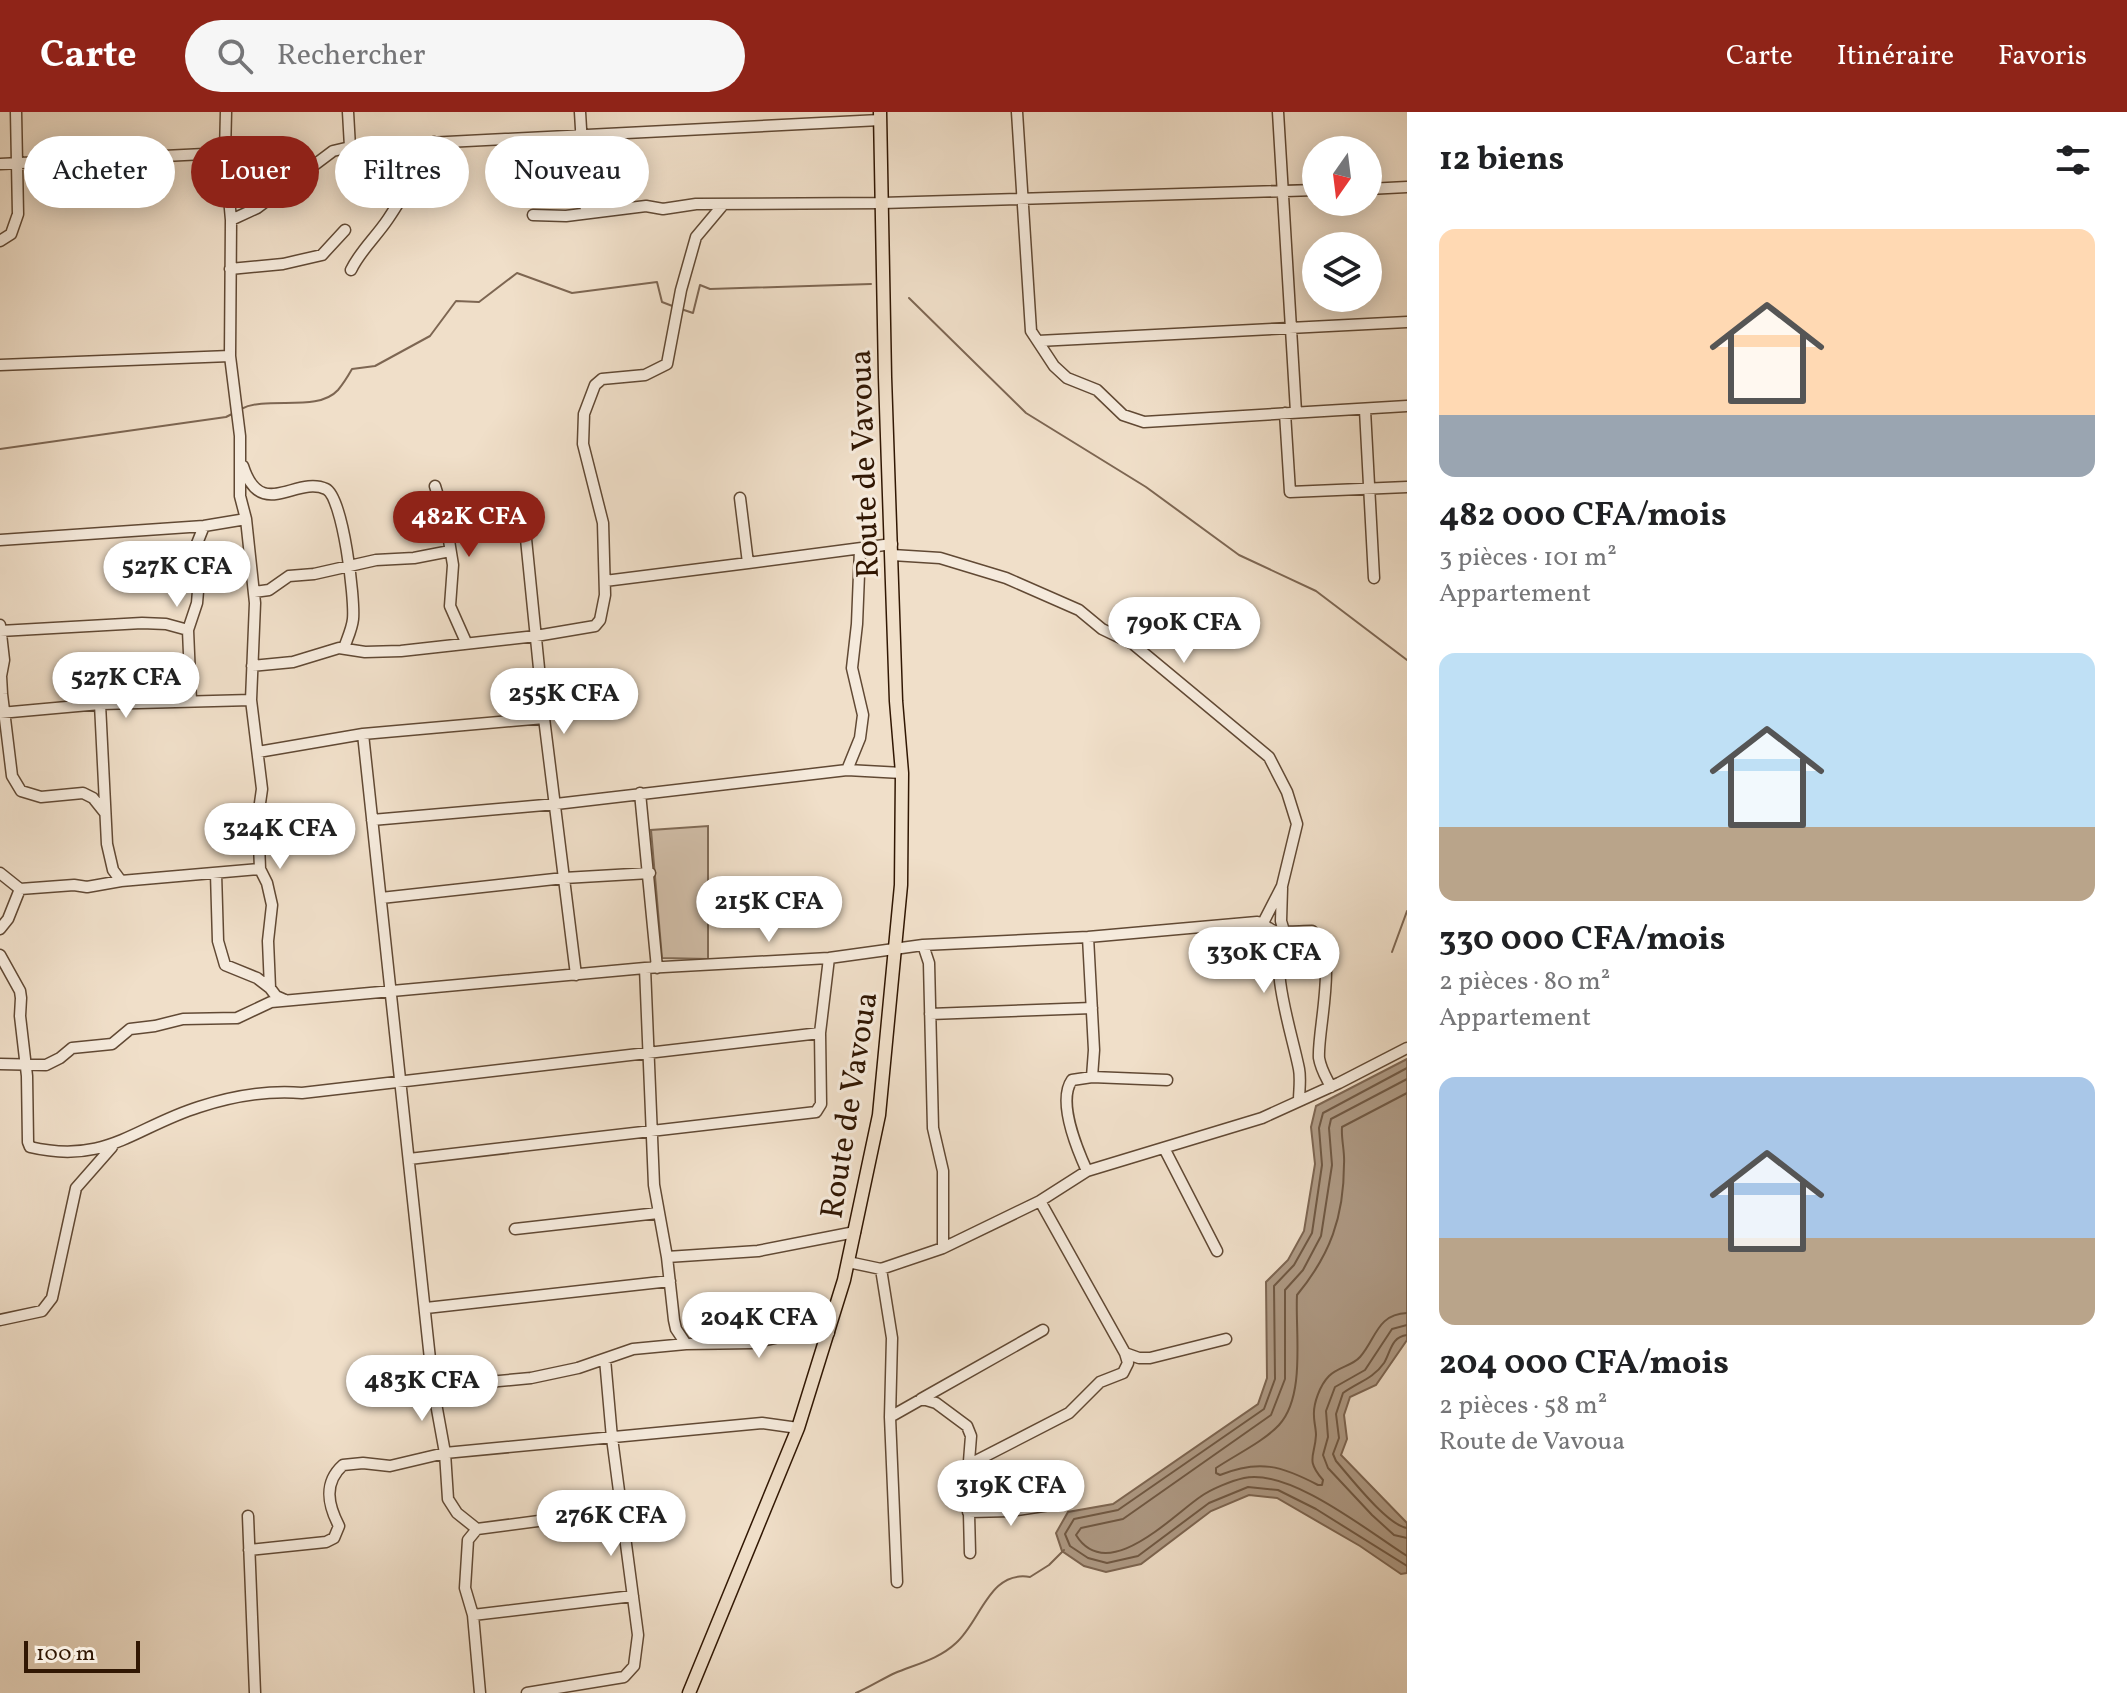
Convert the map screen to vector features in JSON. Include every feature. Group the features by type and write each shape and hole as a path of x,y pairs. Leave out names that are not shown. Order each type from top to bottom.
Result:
{"main road":[{"name":"Route de Vavoua","path":"689,1693 798,1428 848,1262 879,1115 901,885 902,773 896,701 880,116"}],"street":[{"path":"0,241 11,234 18,214 16,112"},
{"path":"225,136 226,112"},
{"path":"348,112 349,136"},
{"path":"580,112 586,213"},
{"path":"1017,112 1031,331 1054,366 1067,378 1097,390 1123,415 1144,422 1407,406"},
{"path":"1278,112 1291,329 1290,492 1407,487"},
{"path":"469,140 880,116"},
{"path":"231,220 257,208 335,151"},
{"path":"0,164 191,154"},
{"path":"1382,188 1407,187"},
{"path":"533,215 566,216 646,206 663,209 696,204 882,203 1302,190"},
{"path":"252,666 293,662 344,648 365,652 401,651 595,626 600,620 605,581 603,523 583,444 584,414 595,385 602,379 645,375 667,364 681,290 696,237 722,206"},
{"path":"230,208 230,356 237,402 240,496 246,519 254,592 251,700 262,789 258,817 260,869 272,905 268,941 270,988"},
{"path":"351,270 358,255 396,208"},
{"path":"230,269 283,264 322,255 345,230"},
{"path":"1038,341 1407,322"},
{"path":"0,365 230,356"},
{"path":"1365,410 1374,578"},
{"path":"240,451 247,477 254,488 262,492 271,494 318,487 332,494 350,564 353,622 344,648"},
{"path":"435,486 446,522 453,565 450,606 466,642"},
{"path":"740,498 748,563"},
{"path":"522,499 544,718 576,975"},
{"path":"0,540 204,526 246,519"},
{"path":"191,701 188,630 197,603 199,579 192,556 204,526"},
{"path":"605,581 860,549 892,549 940,558 1006,578 1079,610 1102,629 1133,644 1269,757 1287,792 1297,824 1282,886 1281,921 1284,931 1279,942 1281,994 1300,1072 1299,1101"},
{"path":"847,770 860,738 863,715 852,668 860,549"},
{"path":"254,592 269,590 289,576 314,574 350,564 450,551"},
{"path":"105,813 93,798 83,793 41,797 21,791 12,776 2,713 4,660 1,629 142,623 166,624 188,630"},
{"path":"2,713 100,704 251,700"},
{"path":"100,704 110,857 113,870 121,881"},
{"path":"258,752 363,734 544,718"},
{"path":"363,734 433,1387 445,1453 448,1499 457,1513 477,1529"},
{"path":"372,820 556,804 847,770 902,773"},
{"path":"640,793 650,873 651,1130 658,1213 676,1329 686,1344"},
{"path":"0,873 20,889 87,887 121,881 260,869"},
{"path":"216,873 218,941 225,965 257,978 276,996 291,1001"},
{"path":"381,898 564,878 650,873"},
{"path":"1263,923 1282,886"},
{"path":"0,929 8,919 20,889"},
{"path":"0,1064 46,1065 72,1048 112,1044 130,1029 183,1019 237,1018 262,1004 651,968 829,958 923,945 1088,937 1263,923 1269,928 1284,931 1312,931 1319,938 1326,998 1319,1045 1320,1060 1322,1072 1331,1087"},
{"path":"1088,937 1092,1077"},
{"path":"923,945 929,963 933,1128 943,1171 943,1248"},
{"path":"0,955 20,991 26,1064 26,1132 30,1147 85,1150 113,1146 197,1107 267,1092 302,1093 820,1033"},
{"path":"409,1159 816,1112 821,1104 820,1033 829,958"},
{"path":"930,1014 1092,1008"},
{"path":"848,1262 881,1269 943,1248 1040,1201 1087,1171 1262,1118 1407,1048"},
{"path":"1087,1171 1069,1125 1067,1088 1072,1080 1092,1077 1167,1080"},
{"path":"0,1320 42,1311 52,1298 76,1188 113,1146"},
{"path":"1164,1148 1217,1251"},
{"path":"968,1465 1069,1413 1100,1382 1123,1373 1128,1363 1040,1201"},
{"path":"515,1229 658,1213"},
{"path":"667,1257 758,1251 855,1232"},
{"path":"881,1269 892,1338 890,1417 897,1582"},
{"path":"426,1308 670,1281"},
{"path":"890,1417 1043,1330"},
{"path":"433,1387 531,1378 578,1368 633,1349 752,1343 784,1336 829,1333"},
{"path":"1125,1353 1150,1358 1226,1339"},
{"path":"527,1693 624,1677 634,1666 638,1635 612,1438 605,1359"},
{"path":"920,1400 936,1403 967,1426 971,1436 968,1465 970,1553"},
{"path":"249,1550 326,1542 334,1538 339,1526 328,1504 328,1497 333,1478 343,1465 363,1463 390,1466 445,1453 762,1423 798,1428"},
{"path":"968,1512 1011,1511 1050,1505"},
{"path":"480,1693 473,1615 465,1588 468,1540 477,1529 622,1510"},
{"path":"248,1516 255,1693"},
{"path":"473,1615 633,1596"}],"shaded area":[{"path":"708,826 708,959 662,958 651,830"}],"water":[{"path":"1407,1059 1407,1340 1376,1385 1350,1397 1344,1415 1347,1439 1341,1455 1407,1523 1407,1573 1401,1574 1360,1546 1277,1498 1249,1495 1211,1511 1141,1564 1106,1572 1084,1566 1062,1551 1056,1533 1068,1512 1113,1504 1258,1404 1267,1378 1266,1282 1288,1260 1304,1231 1315,1164 1311,1127 1316,1106"}],"waterway":[{"path":"241,409 265,403 318,401 329,397 338,390 352,369 375,366 430,336 456,301 479,302 517,273 572,293 657,282 662,302 675,307"},
{"path":"681,309 693,313 700,285 710,289 871,284"},
{"path":"909,298 1026,413 1146,487 1239,555 1316,591 1407,660"},
{"path":"0,449 232,414"},
{"path":"1392,952 1407,911"},
{"path":"856,1693 949,1649 965,1634 995,1589 1016,1577 1030,1577 1049,1565 1064,1550"}]}
